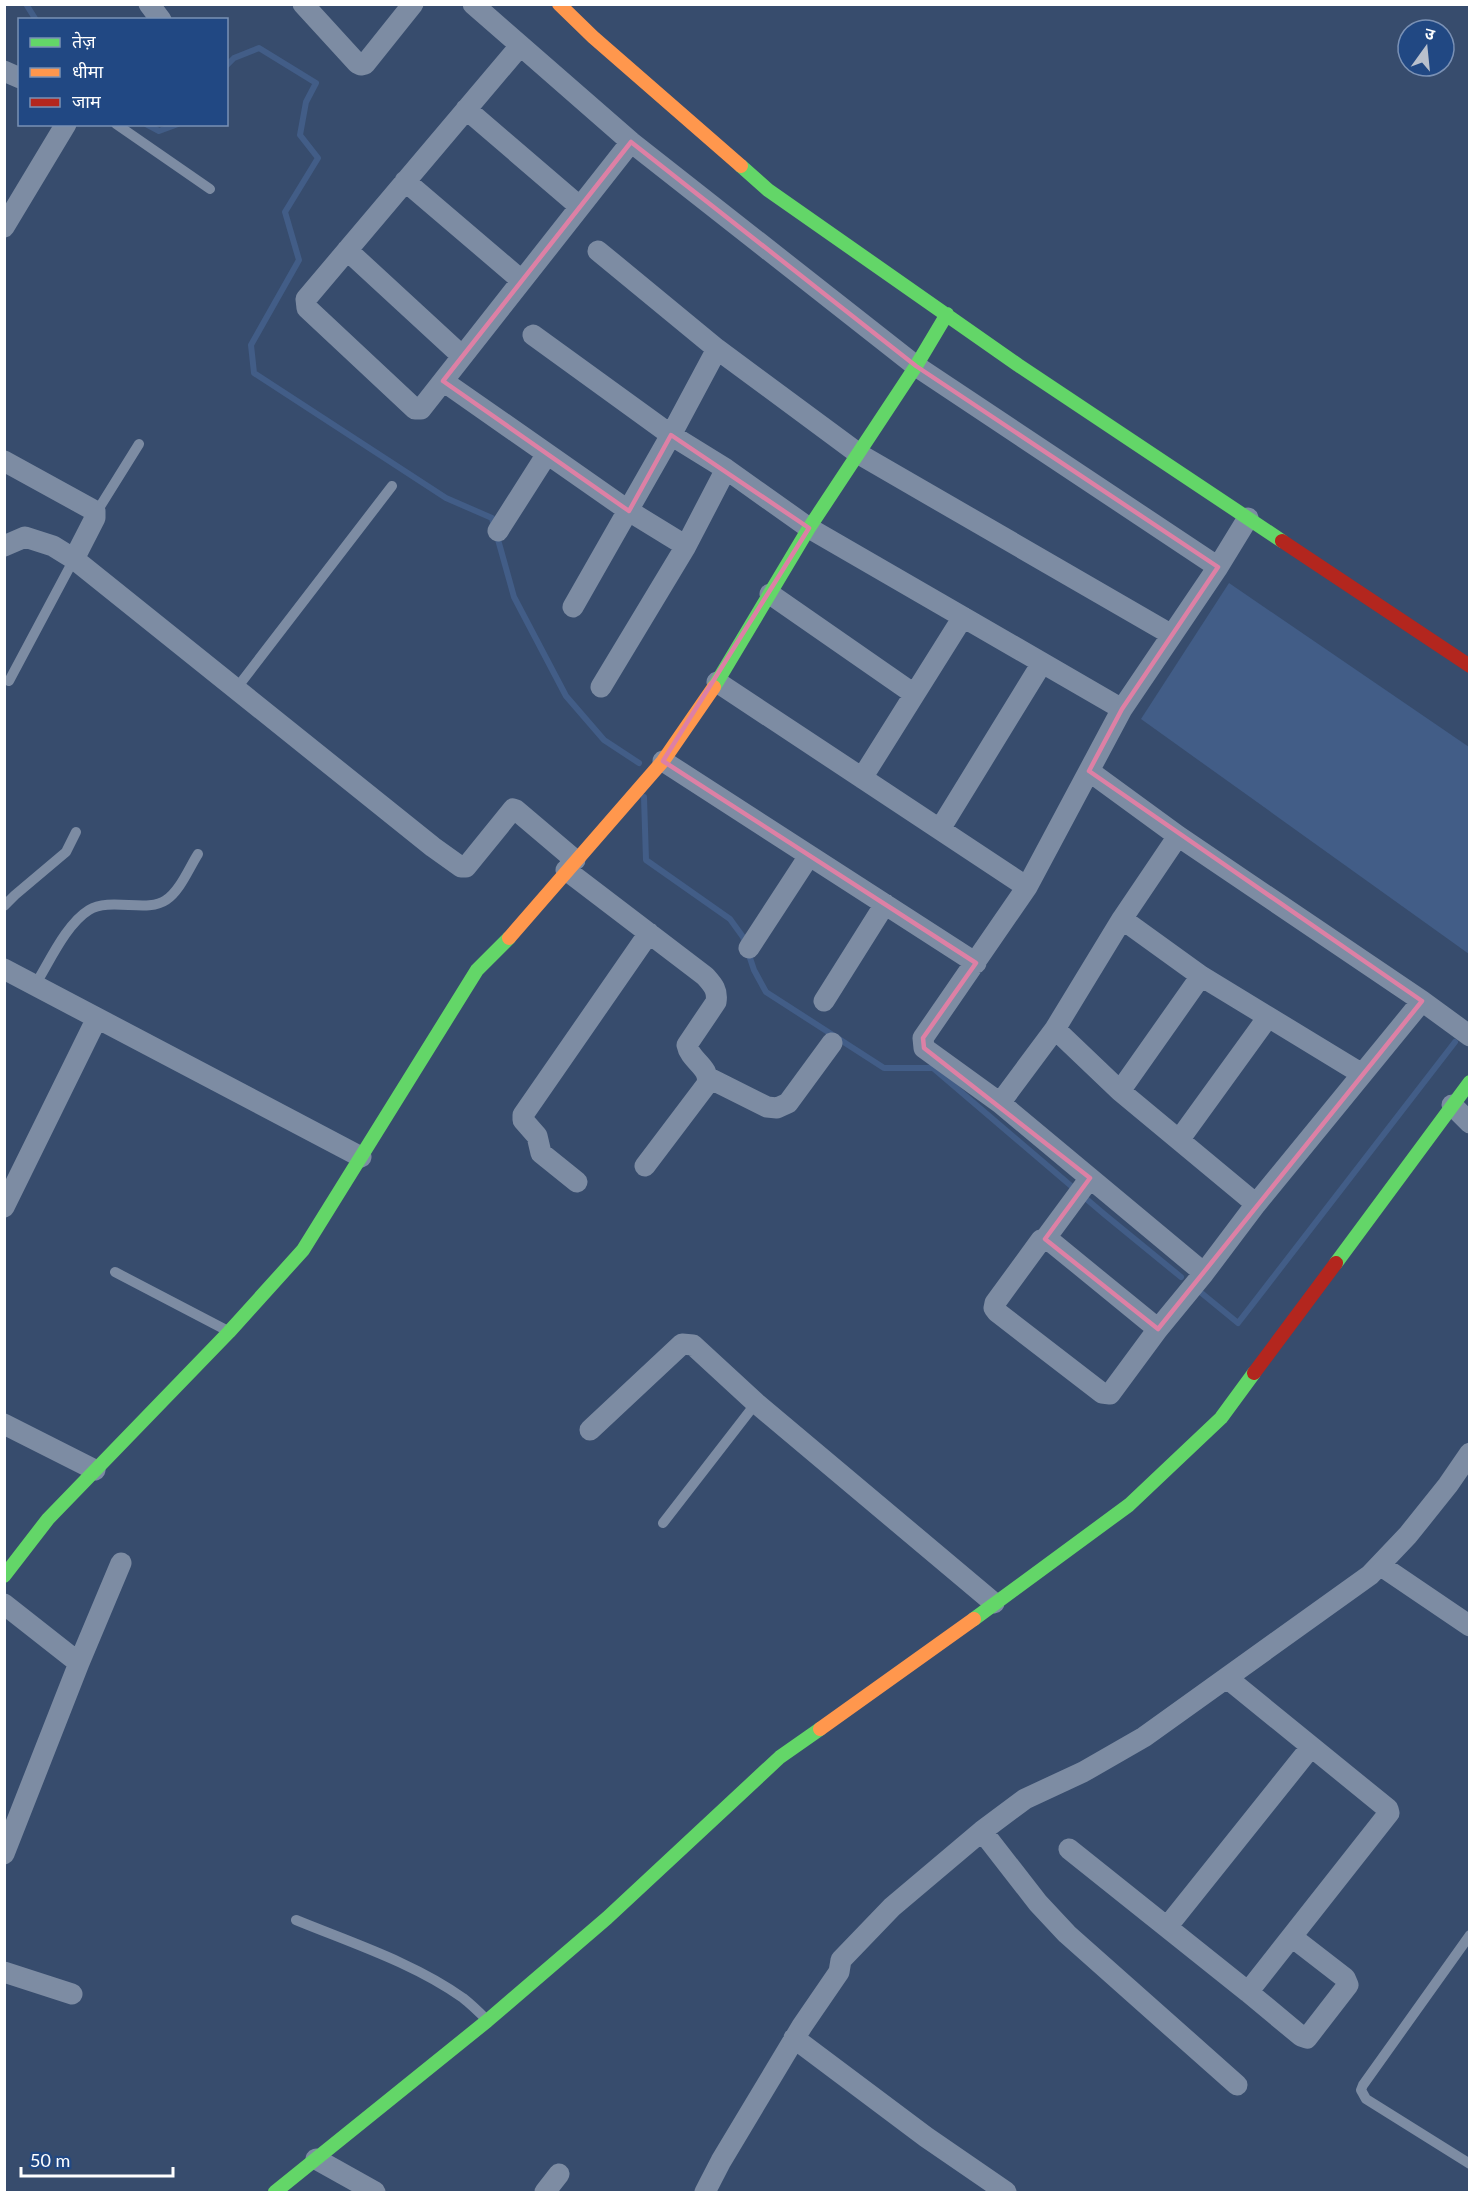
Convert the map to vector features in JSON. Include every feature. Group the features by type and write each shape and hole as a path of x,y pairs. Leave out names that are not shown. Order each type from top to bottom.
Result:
{"street":[{"path":"149,4 160,18"},
{"path":"303,4 361,65 365,64 413,4"},
{"path":"473,4 631,142 916,366 1218,567"},
{"path":"559,4 593,37 768,190 1017,365 1470,666"},
{"path":"520,46 306,299 307,308 415,409 421,409 631,142"},
{"path":"4,71 18,77"},
{"path":"466,109 579,206"},
{"path":"4,227 65,126"},
{"path":"405,181 521,280"},
{"path":"347,250 462,356"},
{"path":"598,251 717,349 859,454 1172,635"},
{"path":"4,1576 48,1519 229,1332 303,1250 477,970 525,921 663,761 717,682 809,528 916,366 947,314"},
{"path":"533,335 671,435 726,469 809,528 1122,709"},
{"path":"573,608 629,511 717,349"},
{"path":"443,381 629,511 686,546"},
{"path":"498,531 547,453"},
{"path":"4,461 95,511 74,559"},
{"path":"601,687 686,546 726,469"},
{"path":"1204,1273 1083,1188 1000,1103 924,1047 923,1038 1027,887 1122,709 1218,567 1248,518"},
{"path":"4,546 24,537 53,546 74,559 460,867 466,867 510,810 516,810 571,865 649,933 705,976 714,986 717,994 716,1002 687,1045 688,1052 705,1070 709,1078 767,1107 777,1108 788,1103 832,1043"},
{"path":"770,594 914,694"},
{"path":"862,778 963,617"},
{"path":"940,829 1042,663"},
{"path":"717,682 1027,887"},
{"path":"663,761 976,963"},
{"path":"1089,771 1178,836 1422,1000 1470,1036"},
{"path":"1000,1103 1055,1029 1122,920 1178,836"},
{"path":"749,948 809,856"},
{"path":"824,1001 885,904"},
{"path":"1122,920 1201,976 1362,1074"},
{"path":"577,1182 541,1153 537,1136 523,1120 523,1115 649,933"},
{"path":"4,969 361,1156"},
{"path":"1120,1091 1201,976"},
{"path":"1083,1188 1045,1239 1041,1240 995,1303 994,1308 1102,1393 1110,1394 1256,1204 1422,1000"},
{"path":"1179,1140 1268,1017"},
{"path":"4,1207 97,1018"},
{"path":"1055,1029 1120,1091 1256,1204"},
{"path":"645,1166 707,1084 709,1078"},
{"path":"275,2193 488,2020 607,1918 780,1757 957,1632 1129,1505 1221,1418 1470,1082"},
{"path":"1452,1106 1470,1123"},
{"path":"1045,1239 1158,1329"},
{"path":"590,1430 682,1344 693,1345 756,1403 994,1603"},
{"path":"4,1424 95,1470"},
{"path":"705,2193 721,2161 795,2038 839,1972 841,1960 891,1907 982,1831 1025,1799 1083,1772 1144,1737 1370,1575 1408,1535 1470,1453"},
{"path":"4,1854 121,1563"},
{"path":"1380,1565 1470,1626"},
{"path":"4,1604 79,1663"},
{"path":"1227,1678 1389,1812 1248,1992"},
{"path":"1167,1927 1311,1747"},
{"path":"982,1831 1038,1903 1067,1934 1238,2085"},
{"path":"1069,1849 1301,2036 1307,2038 1348,1982 1292,1937"},
{"path":"4,1972 72,1994"},
{"path":"795,2038 926,2137 1006,2193"},
{"path":"316,2159 375,2193"},
{"path":"545,2193 559,2174"}],"lane":[{"path":"119,126 210,189"},
{"path":"96,513 140,444"},
{"path":"236,689 392,486"},
{"path":"9,681 74,559"},
{"path":"4,906 66,852 76,832"},
{"path":"35,985 79,917 92,908 123,904 159,904 168,900 198,854"},
{"path":"115,1272 229,1332"},
{"path":"663,1523 756,1403"},
{"path":"296,1920 388,1958 438,1983 465,1999 488,2020"},
{"path":"1470,1935 1369,2075 1361,2090 1366,2099 1470,2164"}],"highlighted area":[{"path":"631,142 916,366 1218,567 1122,709 1089,771 1422,1001 1158,1329 1045,1239 1090,1178 924,1048 923,1038 976,963 663,761 809,528 671,435 629,511 443,381"}],"water":[{"path":"1229,583 1469,747 1469,954 1141,719"}],"waterway":[{"path":"26,4 35,18"},
{"path":"228,64 234,58 259,48 316,83 306,102 300,135 318,158 285,212 299,260 251,345 254,373 446,498 492,518 494,526"},
{"path":"150,126 159,131 173,126"},
{"path":"497,536 514,597 566,696 604,740 639,763"},
{"path":"644,797 646,860 730,919 743,937 754,970 766,992 884,1068 933,1068 1181,1277"},
{"path":"1199,1291 1238,1323 1455,1042"}],"traffic: fast":[{"path":"741,166 768,190 1018,365 1282,541"},
{"path":"714,687 809,528 916,366 947,314"},
{"path":"4,1576 48,1519 229,1332 303,1250 477,970 509,938"},
{"path":"1336,1263 1470,1082"},
{"path":"974,1619 1129,1505 1221,1418 1254,1373"},
{"path":"275,2192 487,2021 607,1918 780,1757 820,1729"}],"traffic: slow":[{"path":"559,4 593,37 741,166"},
{"path":"509,938 663,761 714,687"},
{"path":"820,1729 974,1619"}],"traffic: jam":[{"path":"1282,541 1470,666"},
{"path":"1254,1373 1336,1263"}]}
